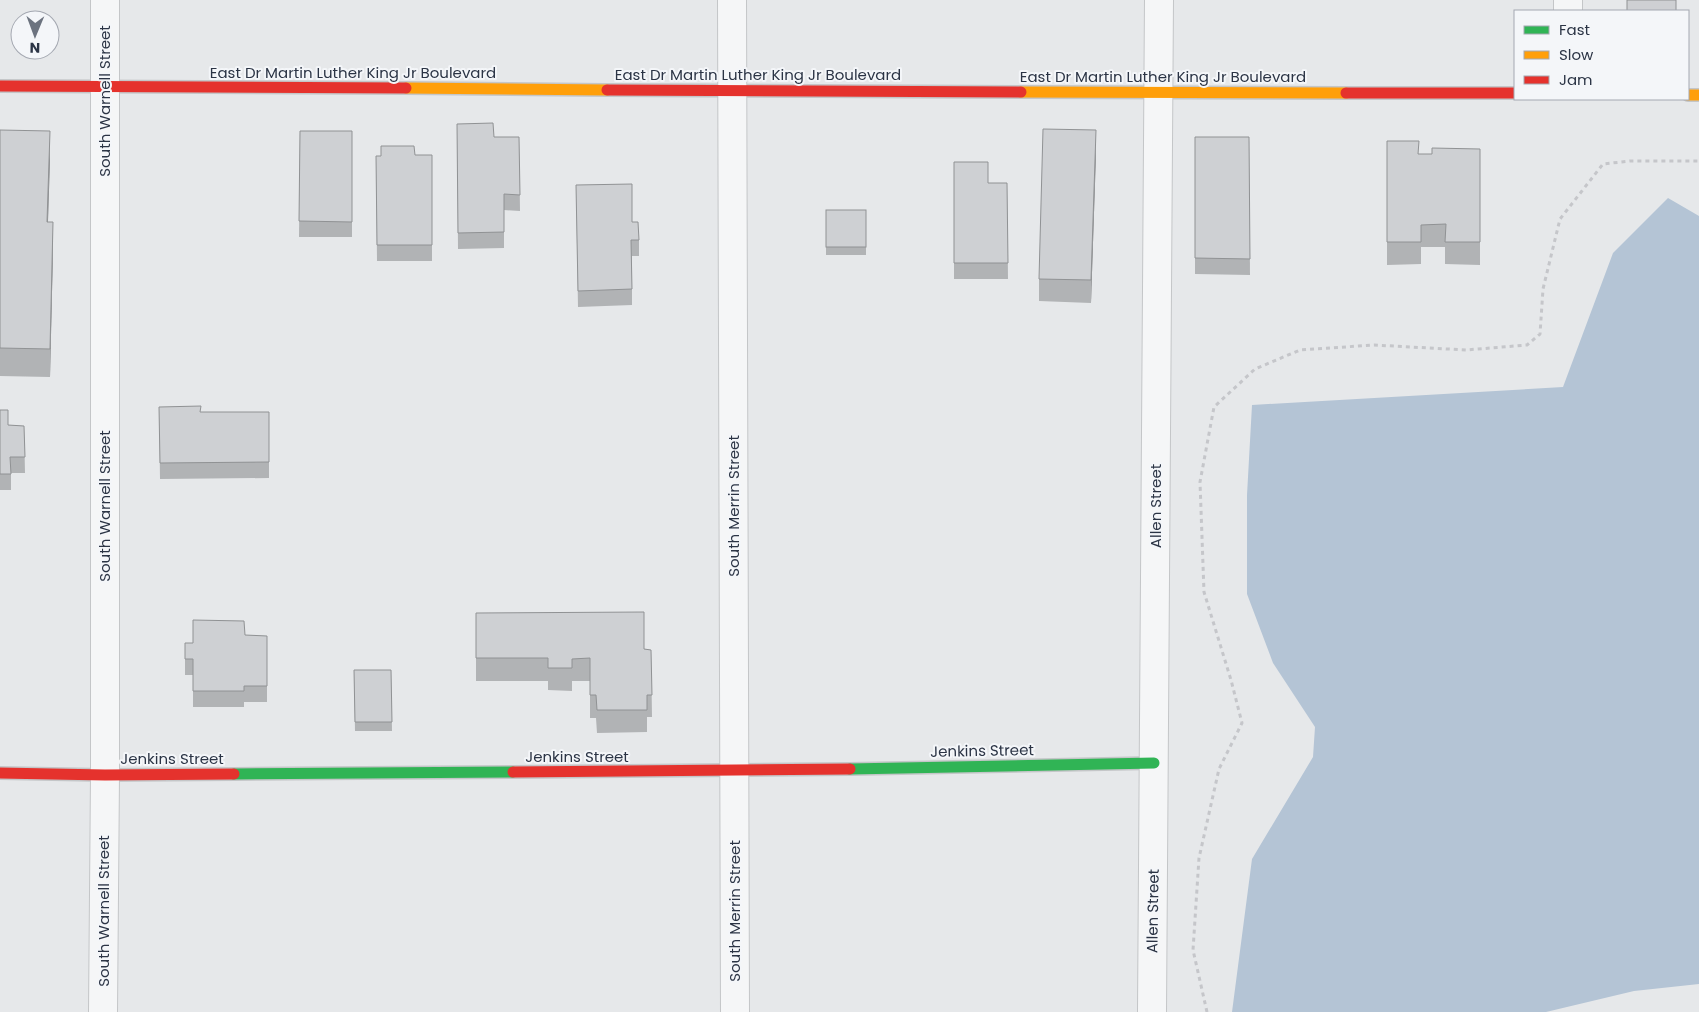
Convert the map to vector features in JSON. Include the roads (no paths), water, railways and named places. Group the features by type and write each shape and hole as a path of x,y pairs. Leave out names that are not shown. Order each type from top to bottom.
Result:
{"street":[{"name":"South Warnell Street","path":"103,1012 105,775 105,0"},
{"name":"South Merrin Street","path":"732,0 736,1012"},
{"name":"Allen Street","path":"1152,1012 1158,0"},
{"name":"East Dr Martin Luther King Jr Boulevard","path":"0,86 1157,93 1514,93"},
{"name":"Jenkins Street","path":"0,773 105,775 736,771 1154,763"}],"water":[{"path":"1668,198 1699,216 1699,984 1634,991 1546,1012 1232,1012 1252,859 1313,757 1315,727 1273,663 1247,594 1247,495 1252,405 1563,387 1613,253"}]}
